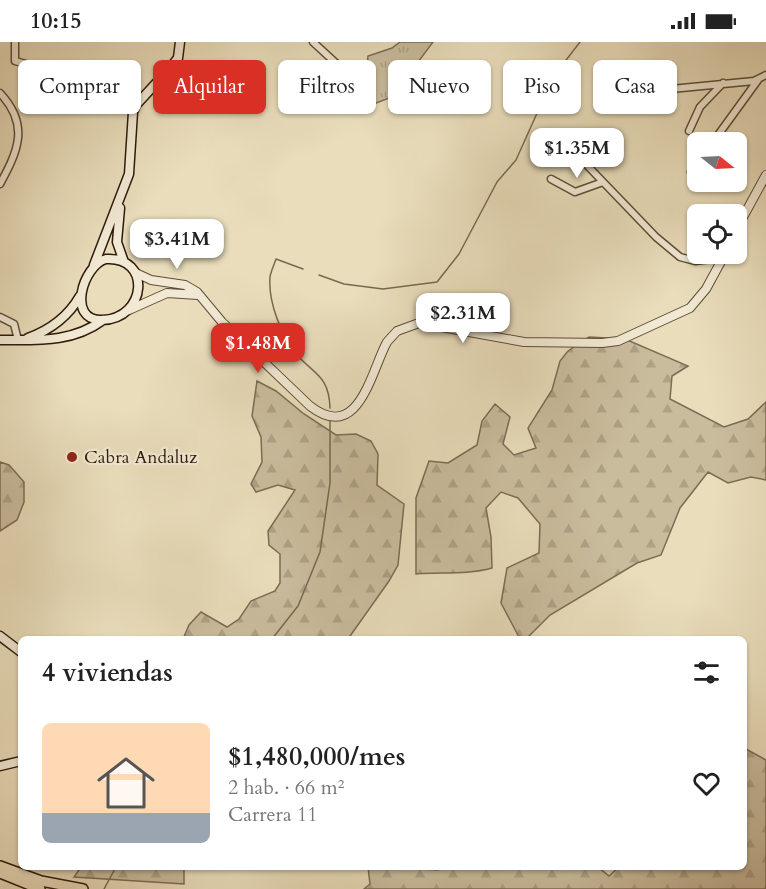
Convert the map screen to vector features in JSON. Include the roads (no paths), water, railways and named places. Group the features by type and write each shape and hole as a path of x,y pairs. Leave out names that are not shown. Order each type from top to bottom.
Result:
{"main road":[{"path":"20,340 44,331 58,322 72,308 82,291 121,199 131,164 133,112 136,105 178,58 180,42"},
{"path":"0,340 47,340 72,336 129,310 139,291 135,273 124,262 117,242 121,199"},
{"path":"94,265 110,258 124,262"},
{"path":"82,291 82,309 93,318 103,320"},
{"path":"0,636 18,650"},
{"path":"0,766 18,762"},
{"path":"0,866 41,880 83,889"},
{"path":"0,873 40,889"}],"street":[{"path":"15,42 15,61 18,62"},
{"path":"313,42 332,60"},
{"path":"677,88 763,77"},
{"path":"720,132 763,77"},
{"path":"689,131 700,107 723,83"},
{"path":"0,93 15,117 19,136 15,155 0,184"},
{"path":"581,159 656,237 680,257 687,259"},
{"path":"747,210 766,175"},
{"path":"551,179 575,192 603,182"},
{"path":"135,273 151,279 185,285 199,295 222,322 310,406 323,414 338,416 354,408 363,399 382,350 392,335 402,328 429,323 524,342 602,343 618,341 690,308 706,289 719,264"},
{"path":"129,310 167,293 199,295"},
{"path":"0,317 14,324 20,340"}],"waterway":[{"path":"319,275 344,284 383,289 437,282 459,254 497,182 516,160 538,111 543,90 580,42"},
{"path":"303,269 276,259 270,277 271,297 277,318 291,347 324,382 330,408"},
{"path":"274,636 298,606 320,552 330,483 330,421"},
{"path":"104,889 114,870"}],"place":[{"name":"Cabra Andaluz","path":"72,457"}]}
